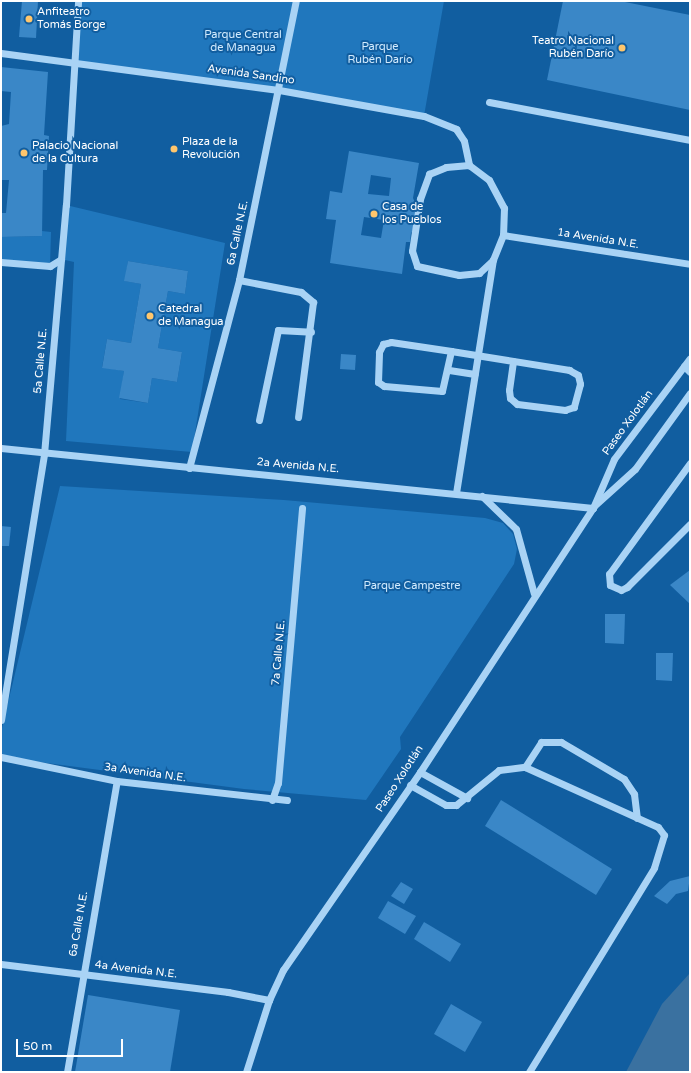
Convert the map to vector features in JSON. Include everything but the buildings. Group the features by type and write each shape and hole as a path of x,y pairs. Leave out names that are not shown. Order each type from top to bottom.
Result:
{"street":[{"name":"5a Calle N.E.","path":"1,720 44,454 61,259 78,1"},
{"name":"6a Calle N.E.","path":"189,468 239,280 296,1"},
{"name":"Avenida Sandino","path":"1,53 279,90 442,121 456,129 464,141 469,165"},
{"path":"489,102 690,140"},
{"path":"456,493 493,260 503,236 504,208 489,180 469,165 446,167 429,174 420,199 412,251 417,266 458,275 479,273 493,260"},
{"name":"1a Avenida N.E.","path":"503,236 690,264"},
{"path":"1,262 50,266 61,259"},
{"path":"239,280 309,296 314,311 298,417"},
{"path":"259,420 278,330 311,332"},
{"path":"451,351 449,370 442,391 433,393 384,386 378,382 377,374 383,344 451,351 512,361 578,375 580,384 574,407 565,410 517,404 510,398 509,390 512,361"},
{"name":"Paseo Xolotlán","path":"246,1072 268,1000 283,970 420,772 534,594 592,508 614,459 690,358"},
{"path":"684,366 690,372"},
{"path":"449,370 475,374"},
{"name":"Paseo Xolotlán","path":"592,508 635,468 690,394"},
{"name":"2a Avenida N.E.","path":"1,448 44,454 456,493 592,508"},
{"path":"690,464 609,574 610,585 621,590 627,587 690,524"},
{"path":"482,496 516,529 534,594"},
{"name":"7a Calle N.E.","path":"272,800 278,783 302,508"},
{"path":"525,767 541,742 561,742 624,779 634,794 637,818"},
{"name":"3a Avenida N.E.","path":"1,757 117,781 272,800 287,800"},
{"path":"410,785 446,805 467,798 499,770 525,767 658,827 664,835 657,862 529,1072"},
{"path":"420,772 467,798"},
{"name":"6a Calle N.E.","path":"67,1072 81,974 117,781"},
{"name":"4a Avenida N.E.","path":"1,964 268,1000"}],"green space":[{"path":"78,1 444,1 424,116 279,90 73,62"},
{"path":"66,205 225,243 192,452 66,441 74,262 61,259","holes":["128,261 188,271 185,294 168,291 158,348 182,352 177,382 152,378 148,403 120,399 124,371 102,367 107,339 131,343 141,284 125,281"]},
{"path":"42,231 51,232 50,266 1,262 1,237 41,236"},
{"name":"Parque Campestre","path":"60,486 284,500 485,518 503,523 513,534 517,549 514,564 400,737 401,749 366,800 244,789 1,757 1,732"}],"shaded area":[{"path":"690,973 690,1072 626,1072 662,1004"}],"place":[{"name":"Anfiteatro Tomás Borge","path":"29,19"},
{"name":"Teatro Nacional Rubén Darío","path":"622,48"},
{"name":"Plaza de la Revolución","path":"174,149"},
{"name":"Palacio Nacional de la Cultura","path":"24,153"},
{"name":"Casa de los Pueblos","path":"374,214"},
{"name":"Catedral de Managua","path":"150,316"}],"park label":[{"name":"Parque Central de Managua","path":"243,42"},
{"name":"Parque Rubén Darío","path":"380,54"}]}
